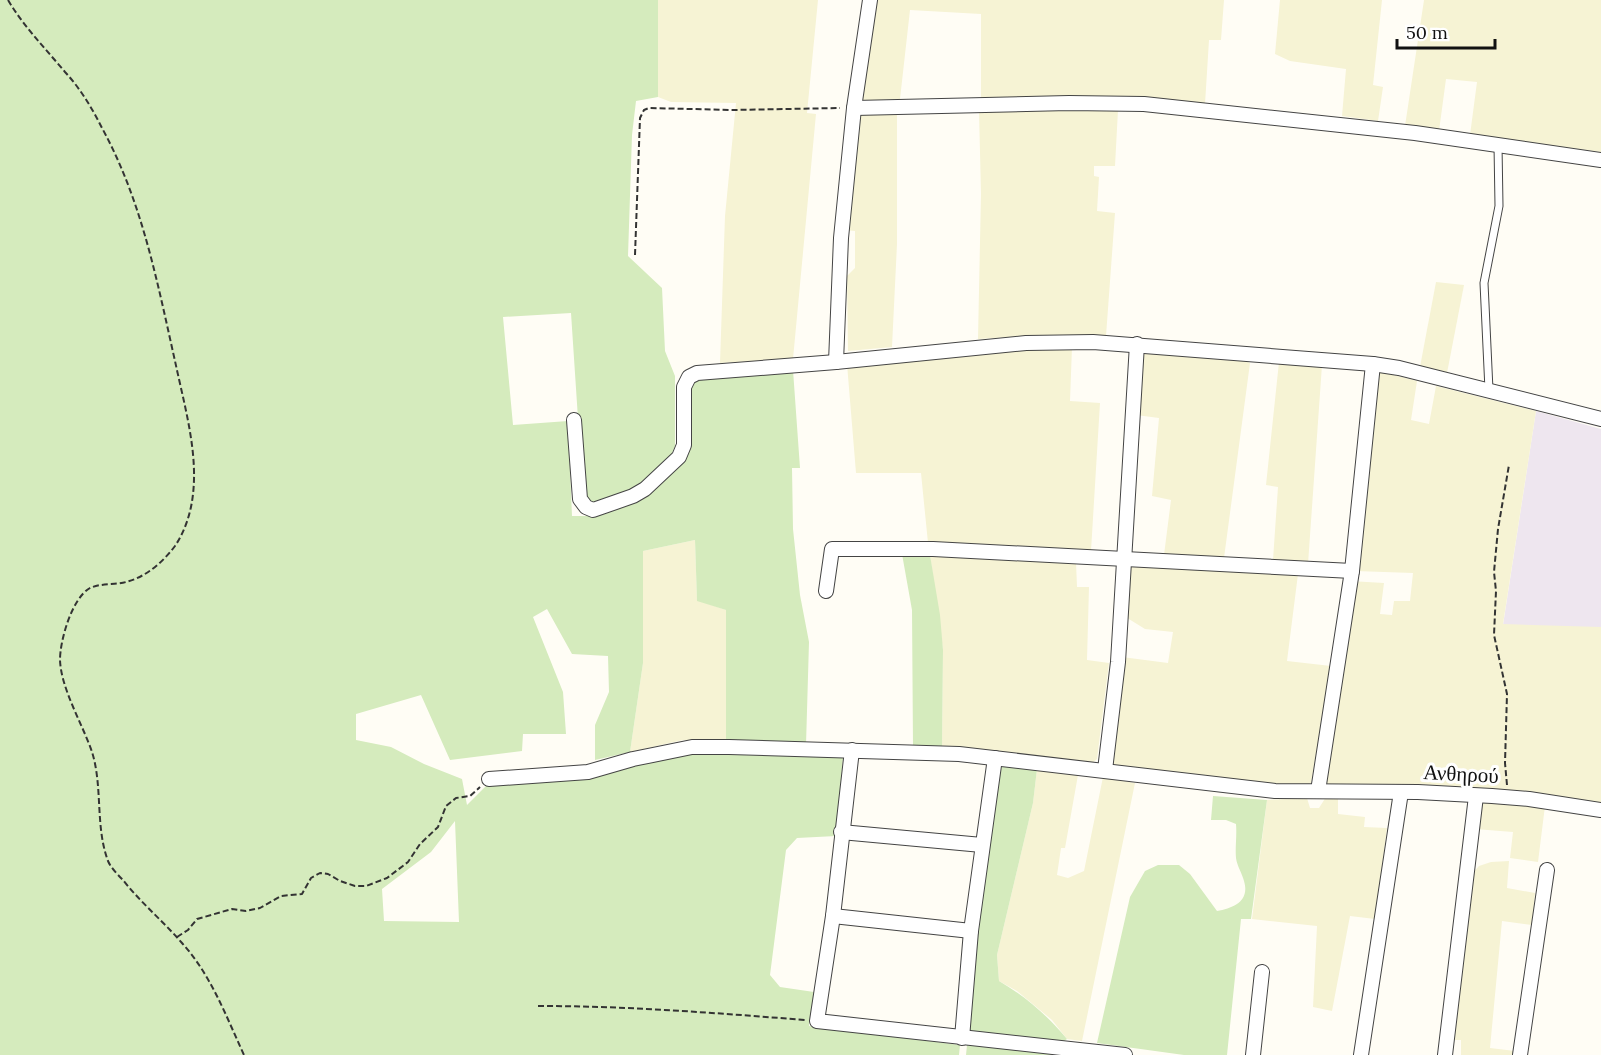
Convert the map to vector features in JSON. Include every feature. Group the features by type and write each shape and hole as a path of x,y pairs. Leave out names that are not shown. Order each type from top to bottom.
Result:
{"street":[{"path":"836,362 841,238 854,108 870,0"},
{"path":"854,108 986,104 1144,104 1334,123 1601,160"},
{"path":"574,420 580,499 586,507 593,510 633,496 645,489 679,457 684,445 684,387 688,377 697,373 1026,343 1137,344 1373,364 1489,390 1601,419"},
{"path":"1105,770 1118,662 1137,344"},
{"path":"1318,791 1352,571 1373,364"},
{"path":"826,591 832,549 933,549 1352,571"},
{"name":"Ανθηρού","path":"489,779 588,771 692,747 852,750 959,754 1275,791 1401,792 1508,797 1581,805 1601,810"},
{"path":"852,750 833,916 817,1021 1125,1055"},
{"path":"962,1038 971,931 995,759"},
{"path":"1361,1055 1401,792"},
{"path":"1445,1055 1476,796"},
{"path":"841,832 982,845"},
{"path":"1520,1055 1547,870"},
{"path":"833,916 971,931"},
{"path":"1253,1055 1262,972"}],"lane":[{"path":"1489,390 1484,283 1499,206 1498,145"}],"path":[{"path":"8,0 21,22 83,94 103,128 140,214 183,398 194,472 193,496 185,529 175,546 152,569 126,582 90,588 80,597 63,633 60,662 70,700 93,753 102,832 109,863 130,889 177,937 212,984 244,1055"},
{"path":"635,255 640,118 644,111 649,108 732,110 854,108"},
{"path":"1508,797 1505,763 1507,694 1494,635 1496,591 1494,572 1509,465"},
{"path":"177,937 188,930 197,919 232,909 246,911 260,908 281,896 302,894 311,878 320,873 328,874 355,886 366,886 387,878 408,862 420,844 438,827 446,806 456,798 470,796 489,779"},
{"path":"538,1006 588,1006 817,1021"}],"shaded area":[{"path":"658,0 818,0 807,113 816,114 793,359 720,363 725,216 736,103 671,102 658,97"},
{"path":"872,0 1224,0 1221,40 1209,40 1205,104 1140,97 981,98 981,14 910,10 900,99 860,101"},
{"path":"1280,0 1382,0 1373,85 1383,87 1378,121 1342,116 1346,69 1290,61 1275,54"},
{"path":"1424,0 1601,0 1601,152 1470,135 1477,82 1446,79 1439,131 1405,126"},
{"path":"1118,110 1115,166 1094,166 1094,176 1099,177 1097,211 1115,213 1106,336 1042,335 978,339 981,194 979,111"},
{"path":"897,114 897,244 892,347 848,351 847,276 855,268 855,231 844,230 855,115"},
{"path":"1436,282 1464,285 1447,373 1420,367"},
{"path":"1027,347 1072,347 1070,401 1100,403 1091,551 928,543 921,473 856,473 847,364"},
{"path":"1140,348 1240,359 1250,363 1224,558 1164,555 1171,500 1152,496 1159,418 1136,415"},
{"path":"1279,362 1322,365 1308,564 1273,560 1278,487 1266,485"},
{"path":"1375,370 1417,381 1411,420 1429,424 1436,386 1536,411 1503,624 1601,627 1601,804 1440,788 1328,785 1324,782 1350,581 1384,583 1380,614 1392,615 1394,601 1410,601 1413,573 1355,571"},
{"path":"1536,411 1601,429 1601,628 1503,625"},
{"path":"695,540 697,600 726,610 726,741 683,740 630,752 643,663 643,551"},
{"path":"930,555 1076,562 1077,587 1089,587 1087,660 1109,663 1097,759 1092,763 942,748 943,650"},
{"path":"1127,565 1298,574 1287,661 1331,666 1311,783 1307,785 1272,784 1108,766 1122,657 1168,663 1173,632 1145,629 1124,616"},
{"path":"1037,769 1078,775 1065,848 1061,848 1057,875 1068,878 1084,871 1103,777 1135,783 1082,1041 1067,1039 1052,1020 1017,991 999,981 997,955 1033,803"},
{"path":"1326,797 1338,797 1338,814 1365,817 1364,827 1387,828 1375,919 1350,916 1332,1011 1313,1007 1317,926 1252,919 1267,800 1307,798 1310,808 1319,808"},
{"path":"1479,801 1545,806 1538,862 1510,858 1513,832 1475,829"},
{"path":"1509,861 1507,888 1535,893 1532,925 1502,921 1490,1048 1515,1051 1515,1055 1461,1055 1461,1040 1449,1040 1467,879 1479,866 1491,862"}],"green space":[{"path":"0,0 658,0 658,97 636,101 632,135 628,256 662,288 665,351 675,376 675,446 669,460 644,486 602,501 592,502 583,494 571,313 503,317 513,425 568,421 572,516 596,516 644,497 686,450 683,378 793,370 800,468 792,468 793,529 800,595 809,642 806,745 726,741 726,610 697,601 695,540 643,551 643,663 630,752 595,760 595,725 609,692 608,656 572,654 547,609 533,617 563,692 566,734 523,734 522,751 450,760 421,695 356,714 356,740 391,747 424,764 462,779 467,805 488,784 571,780 642,762 696,754 843,757 836,836 797,838 786,850 770,975 780,987 814,992 809,1026 960,1045 959,1055 0,1055","holes":["455,821 459,922 384,921 382,889 431,852"]},
{"path":"902,554 930,555 943,650 942,748 913,747 912,610"},
{"path":"1002,763 1037,769 1033,803 997,955 999,981 1044,1014 1067,1039 1064,1041 968,1031 975,937"},
{"path":"1213,796 1267,800 1251,919 1241,919 1227,1055 1184,1055 1097,1043 1130,897 1145,871 1158,865 1179,865 1190,874 1217,911 1235,905 1245,894 1243,878 1236,858 1236,824 1226,820 1211,820"},
{"path":"967,1045 1068,1053 1068,1055 966,1055"}]}
